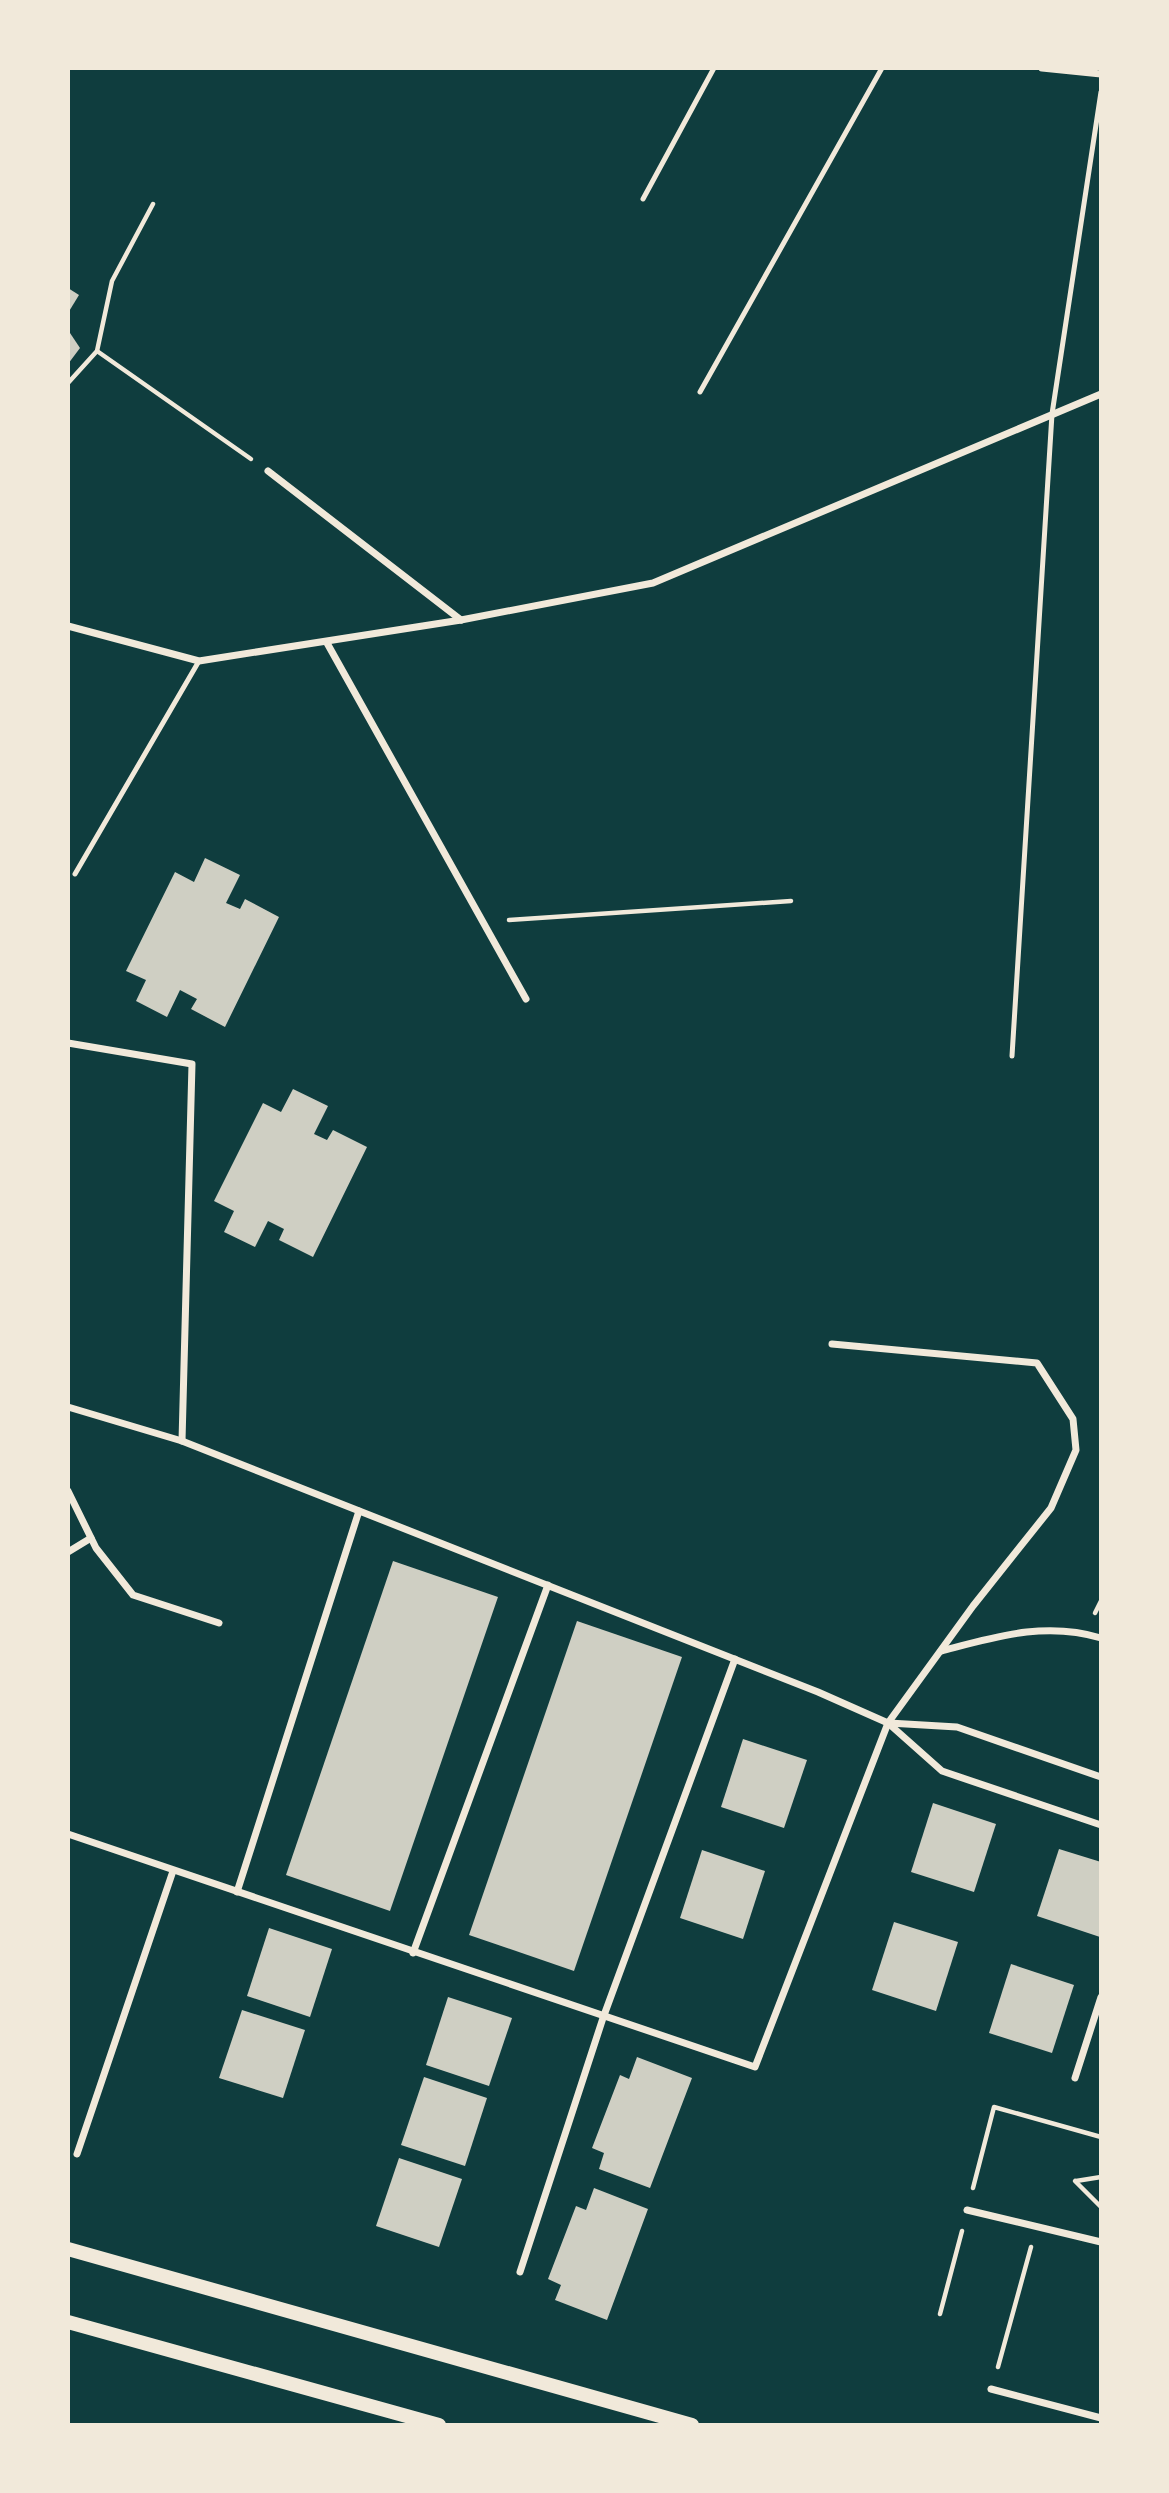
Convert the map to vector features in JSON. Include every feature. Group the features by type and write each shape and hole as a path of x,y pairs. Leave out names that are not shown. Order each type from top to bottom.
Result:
{"main road":[{"path":"68,2249 692,2425"},
{"path":"68,2322 439,2425"}],"street":[{"path":"1042,68 1101,74"},
{"path":"68,626 199,661 461,620 653,583 1101,394"},
{"path":"268,471 461,620"},
{"path":"327,643 526,999"},
{"path":"68,1043 192,1064 182,1441"},
{"path":"68,1835 603,2018 755,2067 888,1723 939,1651 1051,1508 1076,1450 1073,1419 1037,1363 832,1344"},
{"path":"68,1407 182,1441 735,1659 888,1723 942,1771 1101,1825"},
{"path":"68,1491 91,1538 133,1595 219,1623"},
{"path":"237,1892 359,1511"},
{"path":"68,1552 91,1538"},
{"path":"413,1953 548,1586"},
{"path":"939,1651 1017,1631 1061,1629 1101,1638"},
{"path":"520,2272 603,2018 735,1659"},
{"path":"888,1723 957,1727 1101,1777"},
{"path":"77,2154 173,1871"},
{"path":"1075,2078 1101,1997"},
{"path":"967,2210 1101,2242"},
{"path":"992,2389 1101,2418"}],"lane":[{"path":"643,199 714,68"},
{"path":"700,392 882,68"},
{"path":"1012,1056 1052,414 1101,92"},
{"path":"75,874 199,661"}],"path":[{"path":"68,383 97,351 112,281 153,204"},
{"path":"97,351 268,471"},
{"path":"484,921 791,901"},
{"path":"940,2314 994,2107 1101,2137"},
{"path":"1101,2176 1075,2181 1101,2207"},
{"path":"992,2389 1037,2226"}],"building":[{"path":"68,288 79,295 68,313"},
{"path":"68,330 80,348 68,364"},
{"path":"205,858 240,875 226,903 240,909 245,899 279,917 225,1027 191,1009 197,999 180,990 167,1017 136,1001 146,980 126,971 175,872 194,882"},
{"path":"293,1089 328,1106 314,1134 327,1140 333,1130 367,1147 313,1257 279,1240 284,1229 268,1221 255,1247 224,1232 234,1211 214,1201 263,1103 281,1112"},
{"path":"393,1561 498,1597 390,1911 286,1875"},
{"path":"577,1621 682,1657 574,1971 469,1935"},
{"path":"743,1739 807,1760 784,1828 721,1807"},
{"path":"933,1803 996,1824 974,1892 911,1872"},
{"path":"1059,1849 1101,1862 1100,1937 1037,1916"},
{"path":"702,1850 765,1871 743,1939 680,1918"},
{"path":"894,1922 958,1942 936,2011 872,1990"},
{"path":"269,1928 332,1949 310,2017 247,1996"},
{"path":"1011,1964 1074,1985 1052,2053 989,2033"},
{"path":"448,1997 512,2018 489,2086 426,2065"},
{"path":"242,2010 305,2030 283,2098 219,2078"},
{"path":"637,2057 692,2078 650,2188 599,2169 604,2153 592,2148 620,2075 629,2079"},
{"path":"424,2077 487,2098 465,2166 401,2145"},
{"path":"399,2158 462,2179 439,2247 376,2226"},
{"path":"594,2188 648,2209 607,2320 555,2300 561,2285 548,2279 576,2206 586,2210"}]}
